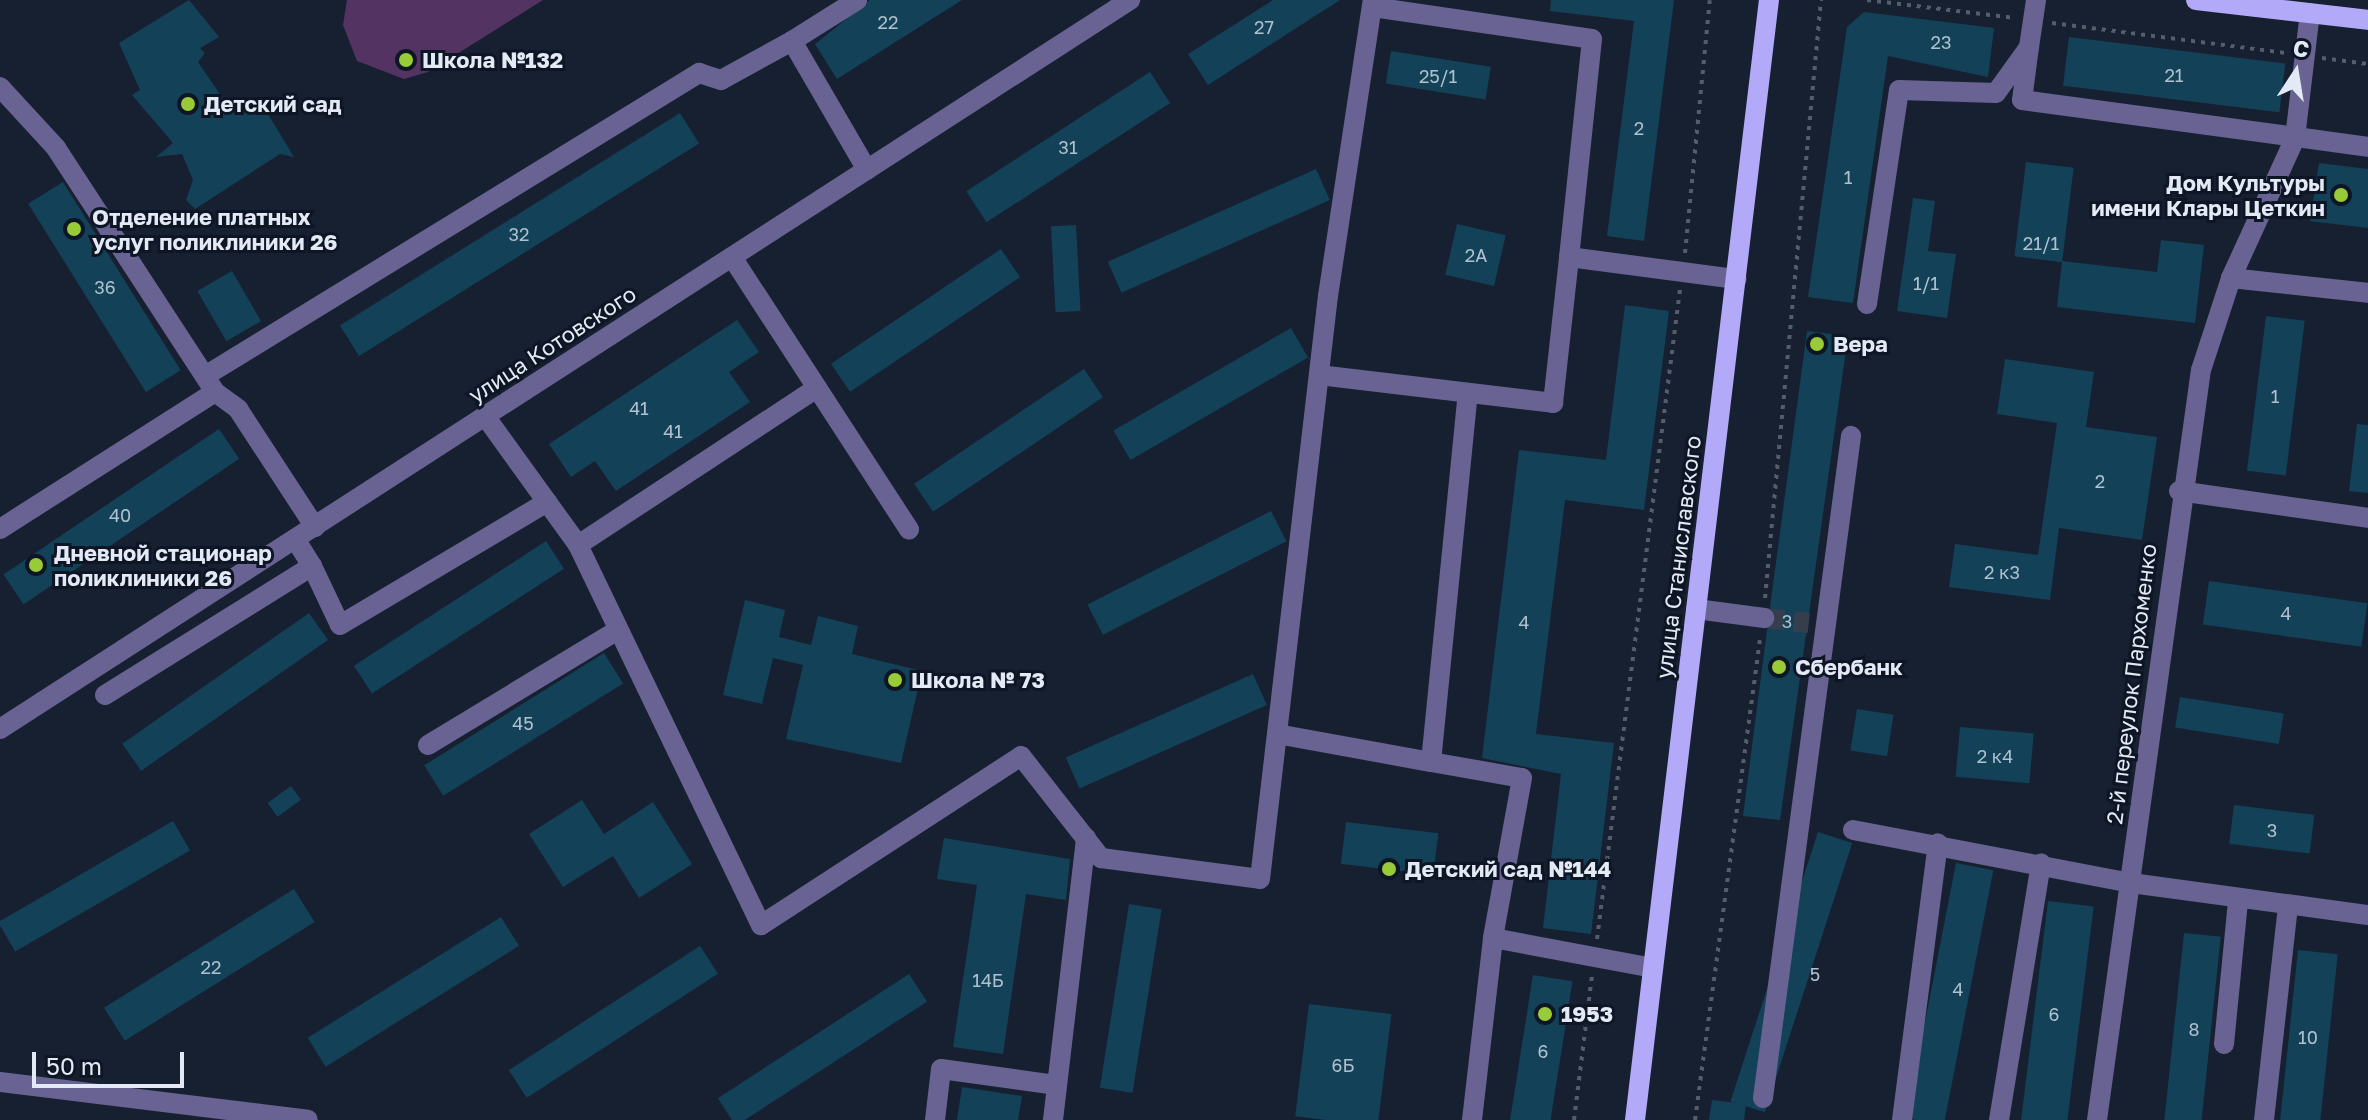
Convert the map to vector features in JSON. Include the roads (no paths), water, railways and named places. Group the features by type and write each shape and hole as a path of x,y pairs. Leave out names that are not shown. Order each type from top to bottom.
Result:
{"main road":[{"name":"улица Станиславского","path":"1635,1120 1769,0"},
{"path":"2196,0 2368,20"}],"street":[{"path":"0,529 210,384 699,73 721,80 857,0"},
{"name":"улица Котовского","path":"0,729 1130,0"},
{"path":"485,416 578,545 761,925 1021,756 1101,858 1260,879 1319,375 1373,4 1592,39 1553,403 1319,375"},
{"path":"2035,10 2022,100 2368,147"},
{"name":"2-й переулок Пархоменко","path":"2097,1120 2131,883 2179,491 2201,370 2231,278 2295,138 2310,13"},
{"path":"792,41 867,170"},
{"path":"1867,304 1899,90 1996,93 2029,47"},
{"path":"0,87 56,148 210,384 238,409 315,527"},
{"path":"732,257 909,530"},
{"path":"1569,257 1737,279"},
{"path":"2231,278 2368,293"},
{"path":"578,545 817,388"},
{"path":"1431,762 1468,393"},
{"path":"1763,1098 1819,625 1851,436"},
{"path":"2179,491 2368,518"},
{"path":"295,539 312,566 340,625 547,502"},
{"path":"105,695 312,566"},
{"path":"1696,609 1764,618"},
{"path":"428,745 618,630"},
{"path":"1277,734 1522,778 1493,938 1472,1120"},
{"path":"1853,830 1938,843 2131,883 2238,900 2368,915"},
{"path":"1053,1120 1086,838"},
{"path":"1902,1120 1938,843"},
{"path":"1999,1120 2041,863"},
{"path":"2224,1044 2238,900"},
{"path":"2264,1120 2288,906"},
{"path":"1493,938 1653,968"},
{"path":"935,1120 941,1069 1057,1085"},
{"path":"0,1082 308,1120"}],"tunnel":[{"path":"1764,618 1809,623"}],"place":[{"name":"Школа №132","path":"406,60"},
{"name":"Детский сад","path":"188,104"},
{"name":"Дом Культуры имени Клары Цеткин","path":"2341,195"},
{"name":"Отделение платных услуг поликлиники 26","path":"74,229"},
{"name":"Вера","path":"1817,344"},
{"name":"Дневной стационар поликлиники 26","path":"36,565"},
{"name":"Сбербанк","path":"1779,667"},
{"name":"Школа № 73","path":"895,680"},
{"name":"Детский сад №144","path":"1389,869"},
{"name":"1953","path":"1545,1014"}]}
